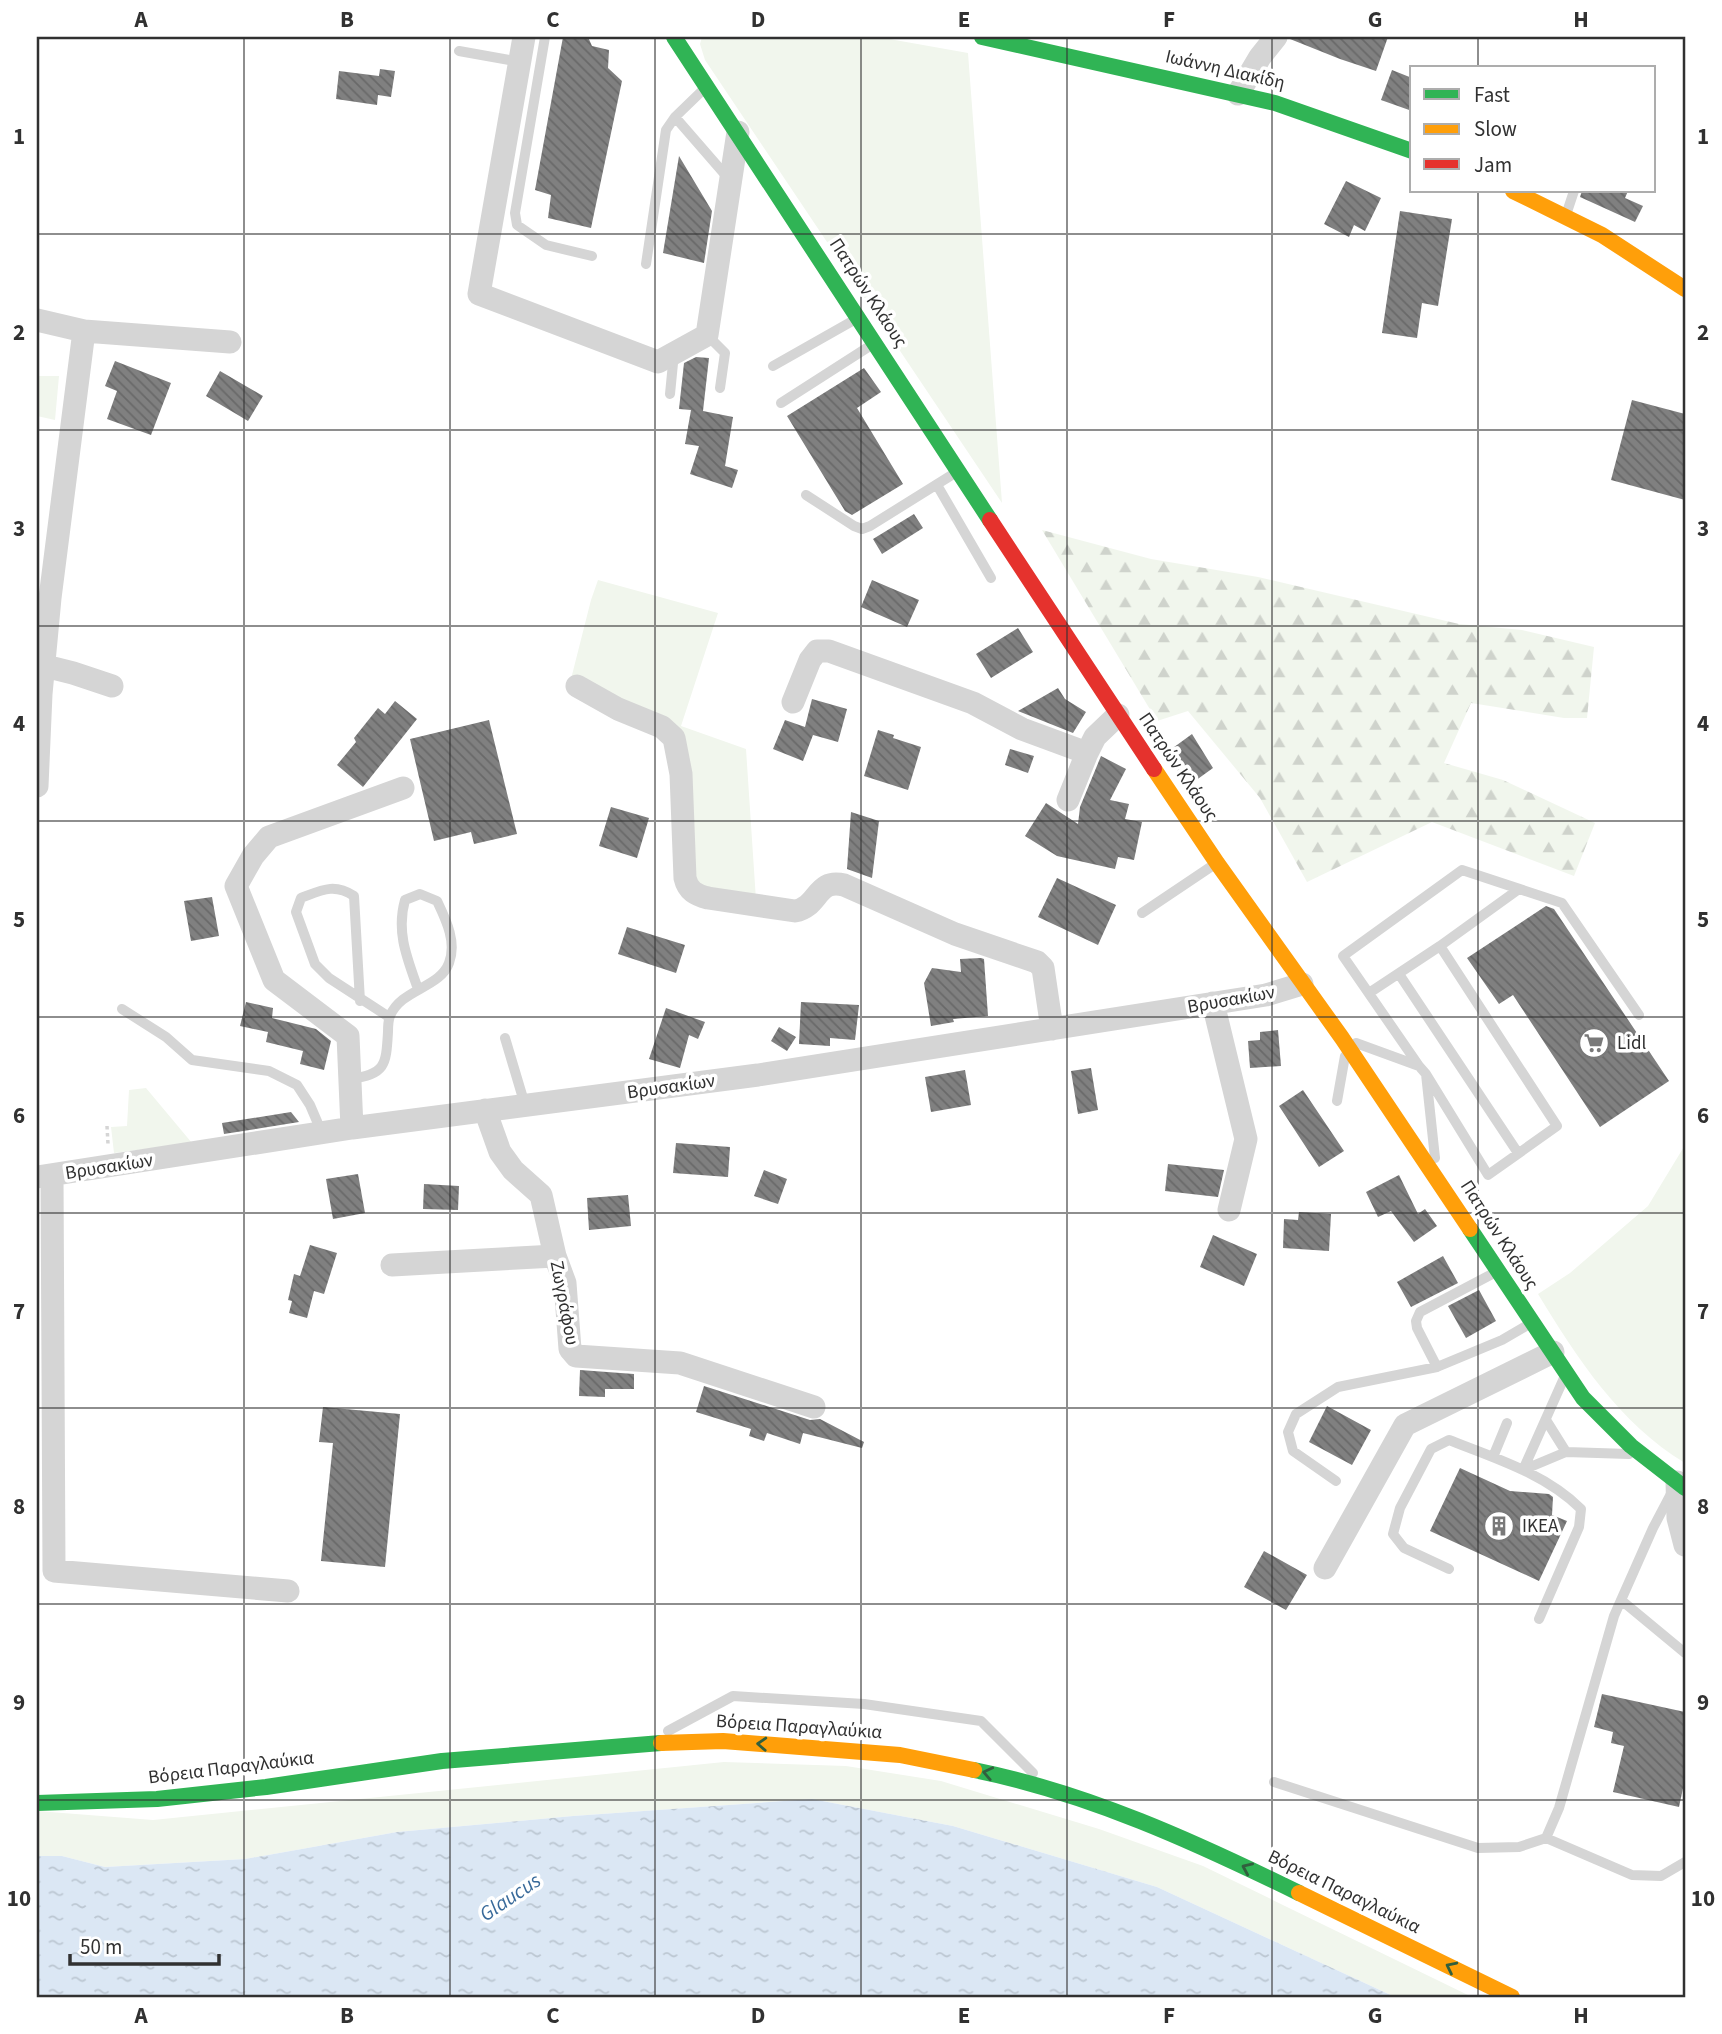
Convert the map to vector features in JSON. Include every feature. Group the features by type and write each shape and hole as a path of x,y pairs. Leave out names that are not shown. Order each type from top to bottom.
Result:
{"main road":[{"name":"Πατρών Κλάους","path":"674,37 1118,715 1217,863 1437,1178 1583,1398 1637,1454 1681,1485"},
{"name":"Ιωάννη Διακίδη","path":"982,37 1238,94 1307,113 1410,150"},
{"path":"1515,192 1624,246 1685,289"},
{"name":"Βόρεια Παραγλαύκια","path":"37,1803 157,1799 266,1787 442,1761 644,1744 723,1741 900,1755 1013,1778 1111,1808 1273,1880 1512,1997"}],"street":[{"path":"524,37 479,294 658,362 707,335 738,132"},
{"path":"1238,94 1260,57 1276,37"},
{"path":"37,320 84,331 230,342"},
{"path":"37,786 40,665 84,331"},
{"path":"793,702 810,660 817,651 829,651 973,703 1022,729 1087,753"},
{"path":"40,665 74,673 112,687"},
{"path":"577,686 618,709 662,727 674,738 681,774 685,878 695,894 795,911 807,907 825,885 844,885 955,934 1037,962 1043,968 1052,1029"},
{"path":"1068,800 1096,737 1118,715"},
{"path":"352,1128 348,1036 274,980 236,886 253,856 269,837 403,788"},
{"name":"Βρυσακίων","path":"45,1176 352,1128 758,1075 1280,992 1302,984"},
{"path":"1213,1003 1246,1139 1229,1210"},
{"name":"Ζωγράφου","path":"485,1110 500,1152 513,1170 541,1195 555,1256 565,1283 570,1349 576,1356 680,1363 814,1407"},
{"path":"45,1176 54,1571 288,1591"},
{"path":"392,1265 555,1256"},
{"path":"1325,1568 1405,1425 1553,1352"},
{"path":"1681,1485 1678,1518 1685,1545"}],"lane":[{"path":"545,37 515,213 517,225 546,245 592,256"},
{"path":"459,51 520,62"},
{"path":"646,264 666,131 675,117 708,86"},
{"path":"675,117 730,181"},
{"path":"1566,215 1574,192"},
{"path":"773,366 859,317"},
{"path":"707,335 725,352 720,388"},
{"path":"781,403 875,342"},
{"path":"670,394 674,353"},
{"path":"806,495 862,529 958,471"},
{"path":"937,485 991,578"},
{"path":"1142,914 1217,863"},
{"path":"1440,946 1557,1126 1488,1175 1423,1070 1343,956 1462,870 1562,904 1639,1015"},
{"path":"360,1000 354,896 341,888 320,890 301,898 296,912 315,964 329,978 360,1000 389,1017"},
{"path":"1369,993 1519,889"},
{"path":"350,1079 365,1077 386,1062 389,1017 403,998 442,975 450,962 451,932 437,901 420,894 405,900 400,918 402,943 418,989"},
{"path":"1399,974 1518,1153"},
{"path":"122,1009 166,1037 192,1060 269,1071 297,1085 310,1105 322,1133"},
{"path":"505,1038 525,1105"},
{"path":"1337,1101 1344,1043 1423,1070"},
{"path":"1423,1070 1437,1178"},
{"path":"1437,1367 1417,1328 1416,1321 1420,1312 1497,1272"},
{"path":"1336,1481 1293,1451 1288,1432 1296,1414 1339,1387 1437,1367 1502,1340 1532,1322"},
{"path":"1523,1470 1566,1373"},
{"path":"1546,1420 1566,1452"},
{"path":"1493,1457 1507,1423"},
{"path":"1449,1569 1404,1548 1393,1534 1399,1508 1431,1449 1449,1440 1523,1470 1567,1495 1581,1509 1579,1527 1539,1619"},
{"path":"1523,1470 1566,1452 1637,1454"},
{"path":"1546,1838 1559,1808 1614,1616 1653,1528 1681,1485"},
{"path":"1621,1600 1685,1653"},
{"path":"644,1744 733,1696 864,1704 981,1721 1051,1790"},
{"path":"1274,1782 1478,1848 1519,1847 1546,1838 1632,1875 1661,1876 1685,1862"}],"green space":[{"path":"702,37 878,37 968,53 1002,503 705,60 700,44"},
{"path":"37,376 59,376 55,420 37,416"},
{"path":"1042,530 1151,559 1258,577 1459,624 1522,630 1594,647 1587,718 1564,718 1471,703 1444,763 1503,780 1595,823 1574,876 1432,822 1307,882 1260,798 1188,711 1157,721"},
{"path":"598,580 718,613 681,726 746,749 756,900 695,891 677,732 571,679"},
{"path":"146,1088 192,1143 114,1153 111,1127 127,1126 129,1090"},
{"path":"1685,1145 1685,1463 1640,1429 1601,1388 1538,1294 1570,1273 1648,1206"},
{"path":"724,1762 846,1766 941,1781 1099,1829 1203,1866 1472,1997 1395,1997 1157,1887 953,1826 812,1799 397,1832 245,1859 105,1867 62,1856 37,1856 37,1811 153,1820"}],"water":[{"name":"Glaucus","path":"812,1799 953,1826 1157,1887 1395,1997 37,1997 37,1856 62,1856 105,1867 245,1859 397,1832"}],"building":[{"path":"563,37 588,37 592,46 609,50 608,68 622,81 591,228 548,218 551,195 535,190"},
{"path":"1290,37 1388,37 1376,71"},
{"path":"380,69 395,71 391,97 378,95 377,105 336,99 339,71 379,76"},
{"path":"1392,70 1410,77 1410,110 1381,100"},
{"path":"679,156 712,211 704,263 663,253"},
{"path":"1346,181 1381,198 1365,231 1354,225 1349,237 1324,224"},
{"path":"1582,192 1628,192 1625,198 1643,206 1635,222 1580,197"},
{"path":"1400,211 1452,219 1438,306 1422,303 1417,338 1382,333"},
{"path":"696,357 709,358 703,411 733,417 725,466 738,470 732,488 690,474 699,446 685,444 691,410 679,409 684,363"},
{"path":"115,361 171,383 151,435 107,419 117,391 105,386"},
{"path":"864,368 881,392 857,408 903,484 852,515 845,511 787,416"},
{"path":"220,371 263,396 248,421 206,396"},
{"path":"1632,400 1685,414 1685,500 1611,480"},
{"path":"914,514 923,528 882,554 873,539"},
{"path":"872,580 919,600 907,627 861,607"},
{"path":"1018,628 1033,652 991,678 976,654"},
{"path":"1058,688 1065,699 1086,712 1073,733 1018,711"},
{"path":"812,699 847,709 838,742 813,735 803,761 773,749 785,720 805,727"},
{"path":"395,701 417,719 363,787 337,765 378,708 385,714"},
{"path":"489,720 517,834 474,844 471,832 434,841 410,739"},
{"path":"878,730 921,747 908,790 864,776"},
{"path":"1192,734 1213,768 1188,786 1166,753"},
{"path":"1010,749 1034,756 1028,773 1005,765"},
{"path":"1101,756 1126,769 1110,800 1129,804 1125,819 1142,822 1134,860 1118,857 1115,869 1057,856 1025,836 1046,803 1078,824 1080,807"},
{"path":"611,807 649,818 637,858 599,846"},
{"path":"851,812 879,821 872,878 847,869"},
{"path":"1057,878 1116,905 1098,945 1038,917"},
{"path":"212,897 219,936 191,941 184,901"},
{"name":"Lidl","path":"1546,906 1554,909 1669,1081 1600,1127 1513,995 1499,1004 1467,958"},
{"path":"627,927 685,945 676,973 618,954"},
{"path":"960,959 984,959 988,1016 953,1019 954,1022 931,1026 924,983 932,968 961,972"},
{"path":"246,1002 273,1008 272,1018 316,1029 331,1041 324,1070 300,1064 303,1051 266,1042 268,1032 240,1026"},
{"path":"801,1002 859,1005 855,1040 830,1038 830,1046 799,1044"},
{"path":"666,1008 705,1022 698,1039 689,1035 680,1068 649,1059"},
{"path":"779,1027 796,1037 787,1051 771,1041"},
{"path":"1278,1030 1281,1066 1250,1068 1248,1041 1260,1040 1260,1032"},
{"path":"1091,1068 1098,1110 1078,1114 1071,1071"},
{"path":"965,1070 971,1105 931,1112 925,1077"},
{"path":"1303,1090 1344,1151 1319,1167 1279,1106"},
{"path":"291,1112 299,1122 224,1134 222,1123"},
{"path":"676,1143 730,1147 728,1177 673,1173"},
{"path":"1168,1164 1224,1170 1218,1197 1165,1191"},
{"path":"764,1170 787,1179 778,1204 754,1196"},
{"path":"358,1174 365,1213 333,1219 326,1179"},
{"path":"1399,1175 1418,1214 1425,1209 1437,1226 1414,1242 1391,1211 1378,1217 1366,1192"},
{"path":"424,1184 459,1186 458,1210 423,1209"},
{"path":"628,1195 631,1226 589,1230 587,1198"},
{"path":"1299,1212 1331,1214 1329,1251 1283,1248 1284,1219 1298,1220"},
{"path":"1213,1235 1257,1254 1244,1286 1200,1267"},
{"path":"310,1245 337,1253 324,1294 314,1291 307,1318 289,1313 292,1301 288,1300 294,1274 300,1276"},
{"path":"1443,1256 1458,1283 1411,1307 1397,1282"},
{"path":"1479,1290 1496,1321 1466,1338 1448,1306"},
{"path":"580,1370 634,1374 634,1389 605,1389 605,1397 579,1396"},
{"path":"704,1386 810,1420 820,1419 864,1442 862,1448 803,1433 800,1444 767,1433 764,1441 749,1436 751,1429 696,1412"},
{"path":"1327,1406 1371,1430 1352,1465 1309,1442"},
{"path":"323,1407 400,1414 385,1567 321,1561 333,1443 319,1442"},
{"name":"IKEA","path":"1460,1468 1510,1491 1549,1494 1553,1497 1552,1515 1567,1521 1539,1581 1430,1531"},
{"path":"1264,1551 1307,1575 1286,1610 1244,1587"},
{"path":"1602,1694 1685,1712 1685,1779 1679,1807 1613,1792 1624,1746 1611,1743 1613,1732 1594,1727"}],"traffic: fast":[{"path":"674,37 990,520"},
{"path":"982,37 1275,103 1410,150"},
{"path":"1470,1229 1583,1398 1631,1446 1685,1488"},
{"path":"37,1803 157,1799 266,1787 442,1761 661,1743"},
{"path":"974,1770 1058,1792 1140,1821 1299,1893"}],"traffic: slow":[{"path":"1515,192 1602,235 1685,289"},
{"path":"1154,769 1217,863 1342,1038 1470,1229"},
{"path":"661,1743 723,1741 900,1755 974,1770"},
{"path":"1299,1893 1512,1997"}],"traffic: jam":[{"path":"990,520 1154,769"}],"place":[{"name":"Lidl","path":"1594,1043"},
{"name":"IKEA","path":"1499,1526"}]}
